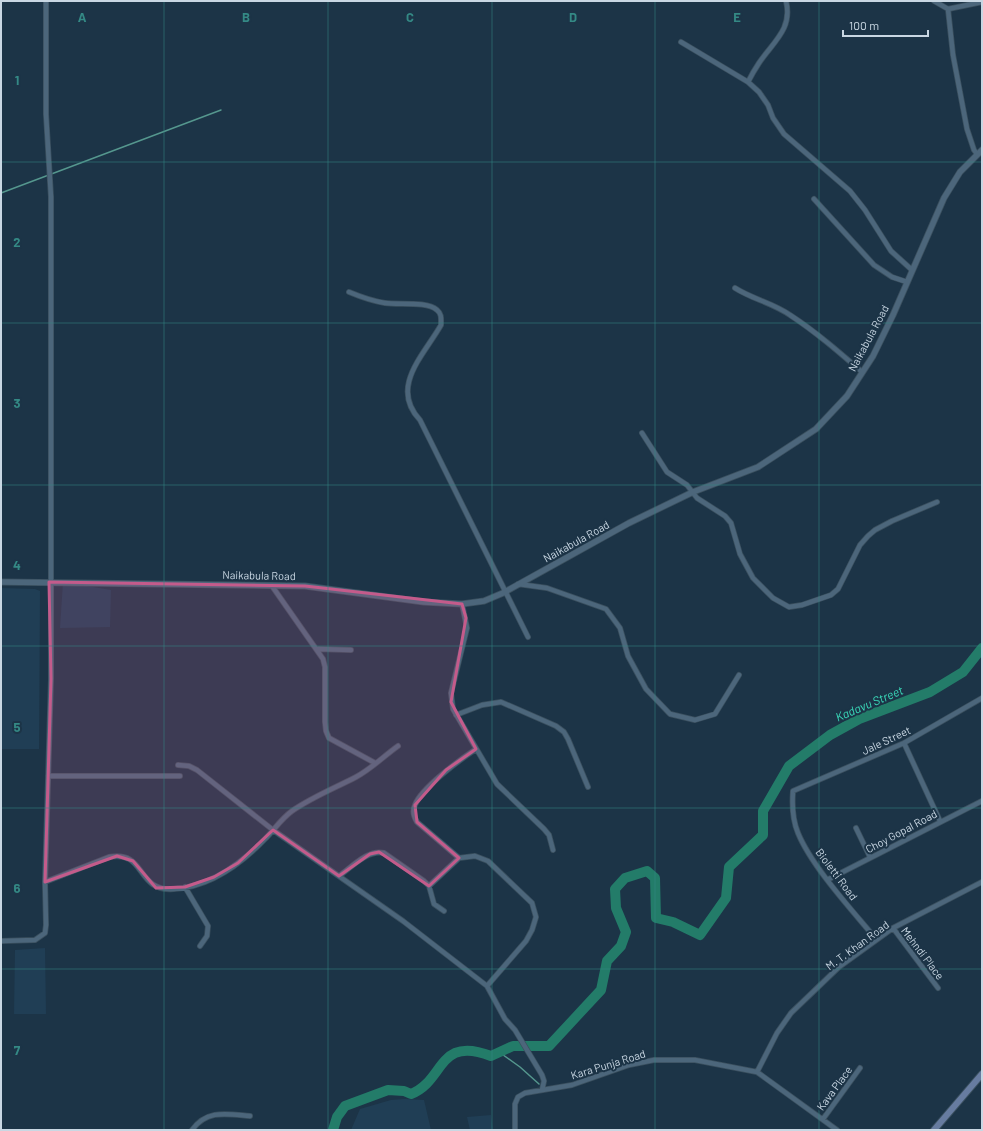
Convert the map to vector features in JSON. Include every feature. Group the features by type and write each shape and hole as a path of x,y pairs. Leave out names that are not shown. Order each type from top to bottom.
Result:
{"main road":[{"path":"934,1130 982,1074"}],"street":[{"path":"1,941 35,940 45,933 46,925 45,882 51,679 49,582 50,170 46,114 46,1"},
{"path":"748,82 758,63 784,30 788,15 786,1"},
{"path":"934,1 948,9 982,2"},
{"path":"948,9 953,55 967,129 977,154"},
{"path":"682,42 748,82 763,96 773,118 784,134 850,191 891,251 912,270"},
{"name":"Naikabula Road","path":"1,582 305,586 424,602 462,604 484,601 630,523 693,492 758,467 816,429 847,396 873,356 944,198 960,172 982,150"},
{"path":"814,200 874,265 892,277 907,282"},
{"path":"735,288 746,295 770,303 790,315 825,341 862,372"},
{"path":"349,292 366,299 387,303 427,306 437,310 442,316 441,325 407,382 408,395 412,411 420,420 528,637"},
{"path":"642,433 667,472 687,485 697,498 725,516 731,523 740,554 746,568 756,582 773,598 789,606 802,605 831,595 838,589 860,545 868,536 875,530 892,521 937,502"},
{"path":"518,584 547,588 606,609 620,628 628,656 646,689 670,714 695,720 715,714 739,675"},
{"path":"272,586 318,649 323,659 325,668 325,722 326,731 329,738 375,763"},
{"path":"462,604 467,628 451,693 451,702 456,715 498,784 550,835 553,850"},
{"path":"318,649 351,650"},
{"name":"Jale Street","path":"793,791 904,743 982,698"},
{"path":"456,715 482,705 501,702 556,726 564,732 568,739 588,787"},
{"path":"904,743 940,821"},
{"path":"45,882 109,857 117,856 127,857 133,861 151,885 164,890 185,888 214,878 252,852 281,820 294,810 358,776 398,746"},
{"path":"459,858 417,822 414,816 414,808 416,801 446,770 476,749"},
{"path":"178,765 189,766 197,770 273,830 403,921 487,986 505,1019 522,1041 544,1081 542,1090"},
{"path":"48,776 180,776"},
{"name":"Bioletti Road","path":"793,791 792,802 798,832 812,859 876,939"},
{"name":"Choy Gopal Road","path":"829,880 940,821 982,801"},
{"path":"856,828 870,858"},
{"path":"339,876 370,854 379,852 384,853 429,886 434,904 444,912"},
{"path":"429,886 459,858 474,856 488,861 532,904 535,910 535,924 526,941 487,986"},
{"name":"M. T. Khan Road","path":"757,1072 777,1033 791,1013 839,967 893,928 982,882"},
{"path":"185,888 208,926 207,936 200,946"},
{"name":"Mehndi Place","path":"893,928 938,988"},
{"name":"Kara Punja Road","path":"515,1130 515,1104 518,1097 525,1093 572,1085 629,1066 654,1060 695,1060 757,1072 837,1130"},
{"name":"Kava Place","path":"823,1119 860,1068"},
{"path":"192,1130 206,1116 219,1113 250,1116"}],"highlighted area":[{"path":"49,582 305,586 462,604 466,618 451,702 476,749 446,770 415,805 417,822 459,858 429,886 379,852 370,854 339,876 273,830 238,863 214,877 185,887 156,888 133,861 117,856 45,882 51,679"}],"shaded area":[{"path":"63,582 111,590 110,627 60,628"},
{"path":"1,588 35,589 40,591 39,749 1,749"},
{"path":"45,948 46,1014 14,1014 15,950"},
{"path":"391,1100 424,1100 431,1130 351,1130 360,1109"},
{"path":"491,1115 493,1130 470,1130 467,1117"}],"waterway":[{"path":"1,193 221,110"},
{"name":"Kadavu Street","path":"333,1130 337,1117 345,1106 388,1090 404,1091 411,1094 422,1088 451,1055 460,1051 473,1051 491,1056 513,1046 549,1046 601,990 607,961 621,946 626,932 616,908 615,889 625,878 647,871 655,878 656,918 673,922 700,935 726,898 729,867 763,835 763,811 789,766 830,735 859,719 930,692 963,672 982,648"},
{"path":"499,1052 520,1067 539,1084"}]}
